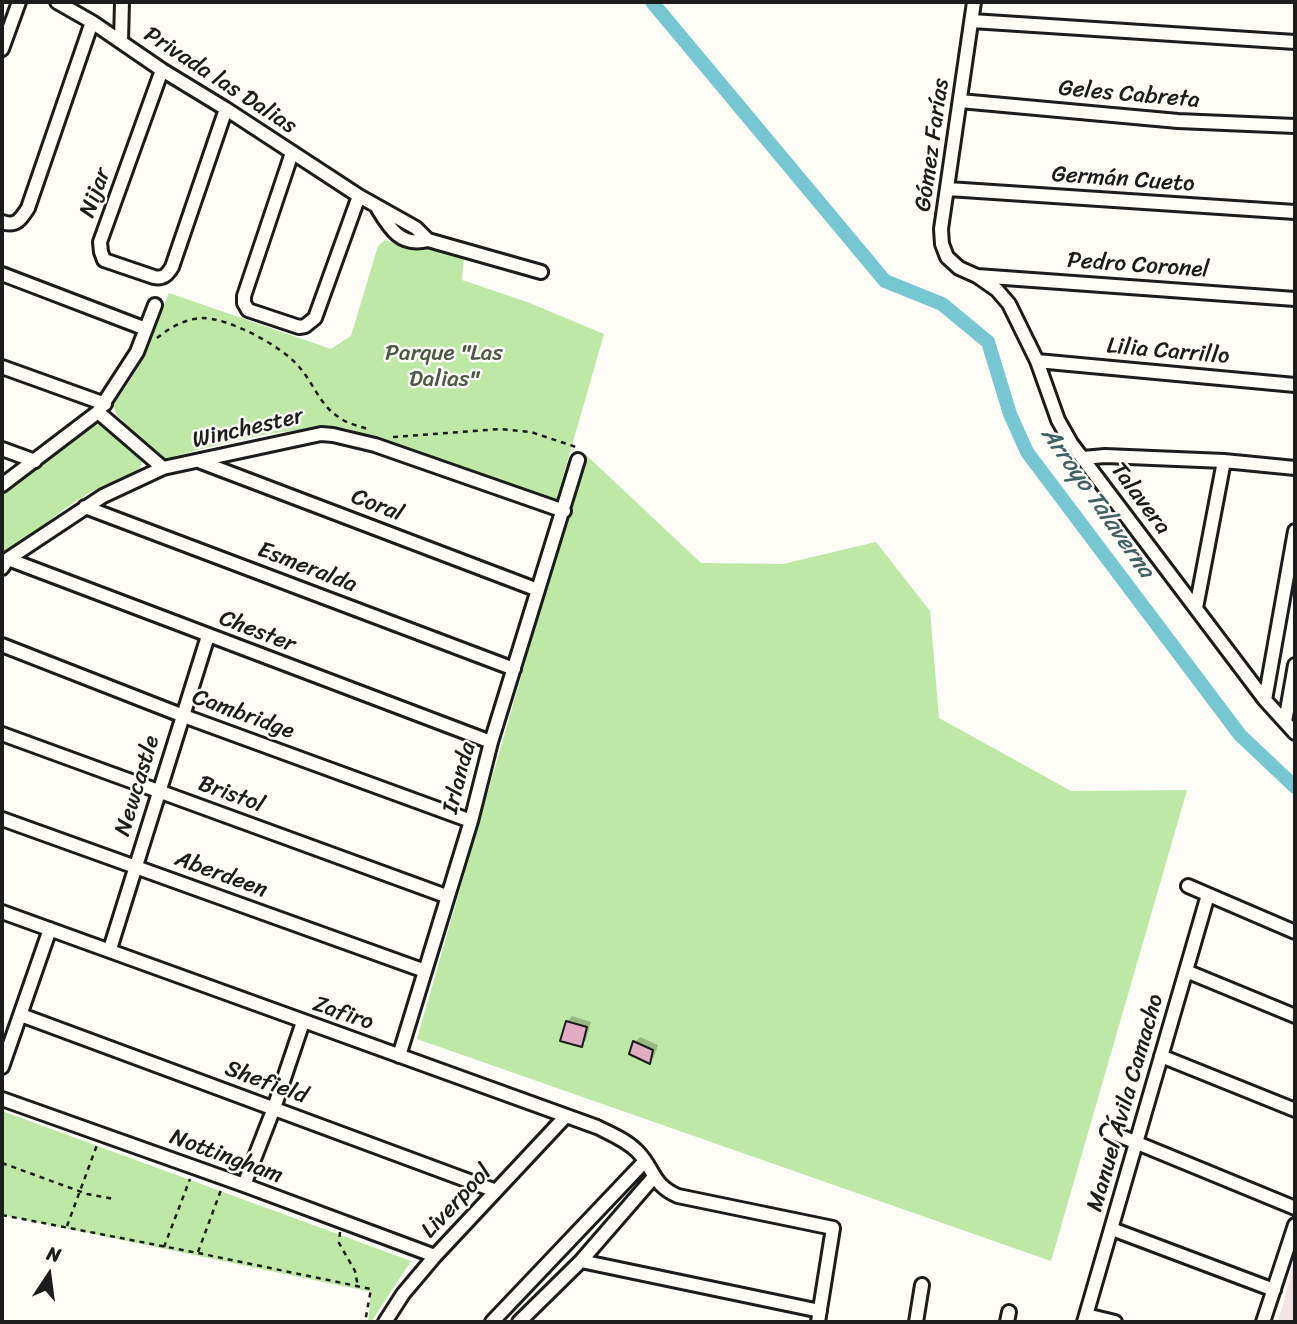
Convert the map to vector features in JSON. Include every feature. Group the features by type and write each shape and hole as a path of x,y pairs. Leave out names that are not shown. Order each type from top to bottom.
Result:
{"street":[{"path":"2,49 19,2"},
{"name":"Privada las Dalias","path":"57,2 226,108 359,196"},
{"path":"121,41 122,2"},
{"name":"Gómez Farías","path":"974,2 942,244 947,257 959,268 977,276"},
{"path":"972,21 1295,43"},
{"path":"2,222 14,224 28,208 92,22"},
{"name":"Nijar","path":"162,70 100,242 104,260 154,277 167,275 172,268 226,108"},
{"name":"Geles Cabreta","path":"960,102 1178,121 1295,126"},
{"path":"292,153 244,296 248,310 299,327 305,327 315,318 359,196 416,228 428,240 541,272"},
{"name":"Germán Cueto","path":"948,189 1295,212"},
{"path":"2,274 146,329"},
{"name":"Pedro Coronel","path":"977,276 1295,299"},
{"name":"Talavera","path":"977,276 997,290 1009,304 1037,361 1058,420 1083,458 1265,701 1295,733"},
{"path":"2,485 102,408 137,352 155,305"},
{"name":"Lilia Carrillo","path":"1037,361 1295,385"},
{"path":"2,367 102,408 163,468"},
{"name":"Winchester","path":"5,564 85,507 122,485 163,468 201,462 305,436 333,435 375,445 564,511"},
{"path":"2,449 34,461"},
{"path":"1083,458 1105,456 1224,461 1295,468"},
{"name":"Irlanda","path":"399,1056 471,821 491,742 579,460"},
{"path":"1196,608 1224,461"},
{"name":"Coral","path":"201,462 538,590"},
{"name":"Esmeralda","path":"85,507 514,669"},
{"path":"1265,701 1295,531"},
{"name":"Chester","path":"5,564 208,636 491,742"},
{"name":"Newcastle","path":"110,949 160,792 181,715 208,636"},
{"name":"Cambridge","path":"2,646 471,821"},
{"path":"1285,722 1295,671"},
{"name":"Bristol","path":"2,734 446,896"},
{"name":"Aberdeen","path":"2,819 425,971"},
{"path":"1188,886 1295,932"},
{"name":"Manuel Ávila Camacho","path":"1085,1319 1208,895"},
{"name":"Zafiro","path":"2,912 566,1116 619,1138 636,1150 653,1178"},
{"path":"2,1067 50,929"},
{"path":"1186,971 1295,1016"},
{"name":"Shefield","path":"21,1015 496,1191"},
{"path":"244,1185 303,1022"},
{"path":"1161,1056 1295,1110"},
{"name":"Nottingham","path":"2,1099 435,1256"},
{"name":"Liverpool","path":"385,1322 403,1294 435,1256 566,1116"},
{"path":"1108,1131 1295,1208"},
{"path":"492,1322 645,1161"},
{"path":"519,1322 580,1261 653,1178 678,1196 833,1228 819,1317 580,1261"},
{"path":"1263,1322 1295,1225"},
{"path":"1112,1229 1274,1290"},
{"path":"916,1322 922,1285"},
{"path":"1085,1319 1115,1322"}],"path":[{"path":"157,337 172,327 204,318 257,335 302,369 321,401 340,418 376,432"},
{"path":"388,437 413,438 478,430 531,432 577,448 579,460"},
{"path":"67,1226 98,1142"},
{"path":"2,1163 79,1191 114,1199"},
{"path":"164,1247 191,1176"},
{"path":"198,1253 222,1186"},
{"path":"2,1215 371,1289 365,1322"},
{"path":"341,1230 339,1243 355,1271 358,1287"}],"shaded area":[{"path":"1295,1253 1295,1322 1277,1322 1283,1306"}],"green space":[{"name":"Parque \"Las Dalias\"","path":"385,240 409,248 449,250 464,257 462,280 527,302 604,334 556,501 345,428 275,433 161,460 117,415 113,405 136,371 169,293 331,349 351,336 378,246"},
{"path":"99,420 142,459 139,470 87,494 2,556 2,493"},
{"path":"585,454 701,563 783,564 876,542 930,611 939,718 1071,791 1187,790 1051,1261 417,1039"},
{"path":"2,1111 411,1261 371,1322 368,1322 371,1292 2,1215"}],"building":[{"path":"566,1021 587,1027 582,1047 560,1041"},
{"path":"633,1041 653,1050 650,1064 629,1054"}],"waterway":[{"name":"Arroyo Talaverna","path":"652,2 885,281 942,304 988,342 1010,414 1027,452 1240,735 1295,787"}]}
